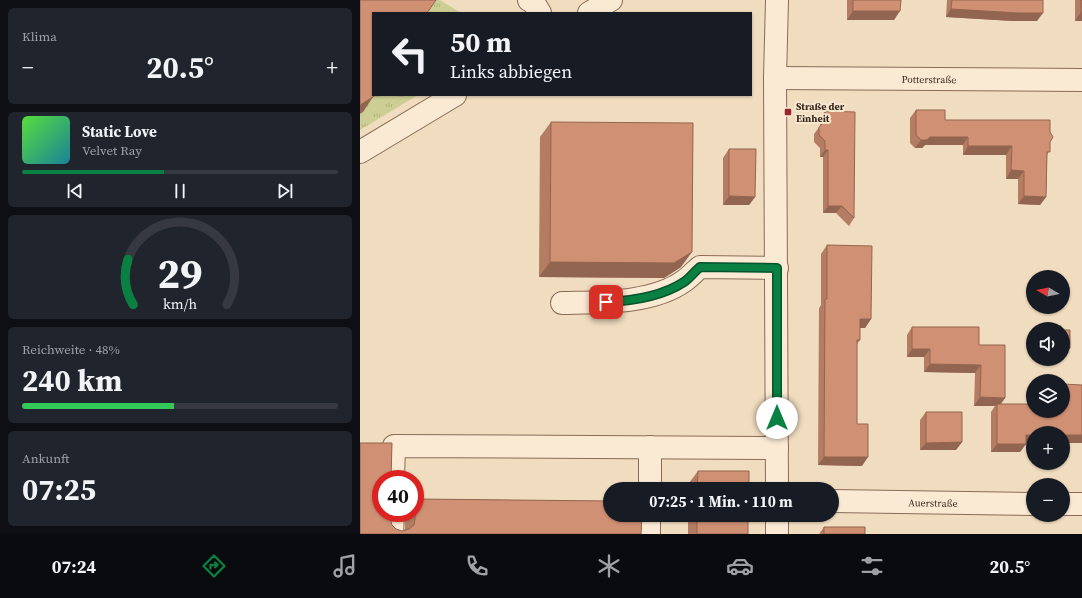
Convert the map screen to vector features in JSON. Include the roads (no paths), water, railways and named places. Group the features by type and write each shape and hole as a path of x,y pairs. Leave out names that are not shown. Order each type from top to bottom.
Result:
{"street":[{"path":"529,0 534,3 539,12"},
{"path":"591,12 611,0"},
{"path":"777,0 777,482"},
{"name":"Potterstraße","path":"776,78 1082,80"},
{"path":"360,152 453,96"},
{"path":"562,303 620,301 644,298 670,289 684,281 700,267 777,268"},
{"path":"391,470 384,445 777,448"},
{"path":"650,447 650,482"},
{"name":"Auerstraße","path":"839,501 1026,504"},
{"path":"1070,504 1082,504"},
{"path":"392,534 393,522"},
{"path":"650,522 650,534"},
{"path":"777,522 777,534"}],"place":[{"name":"Straße der Einheit","path":"788,112"}]}
